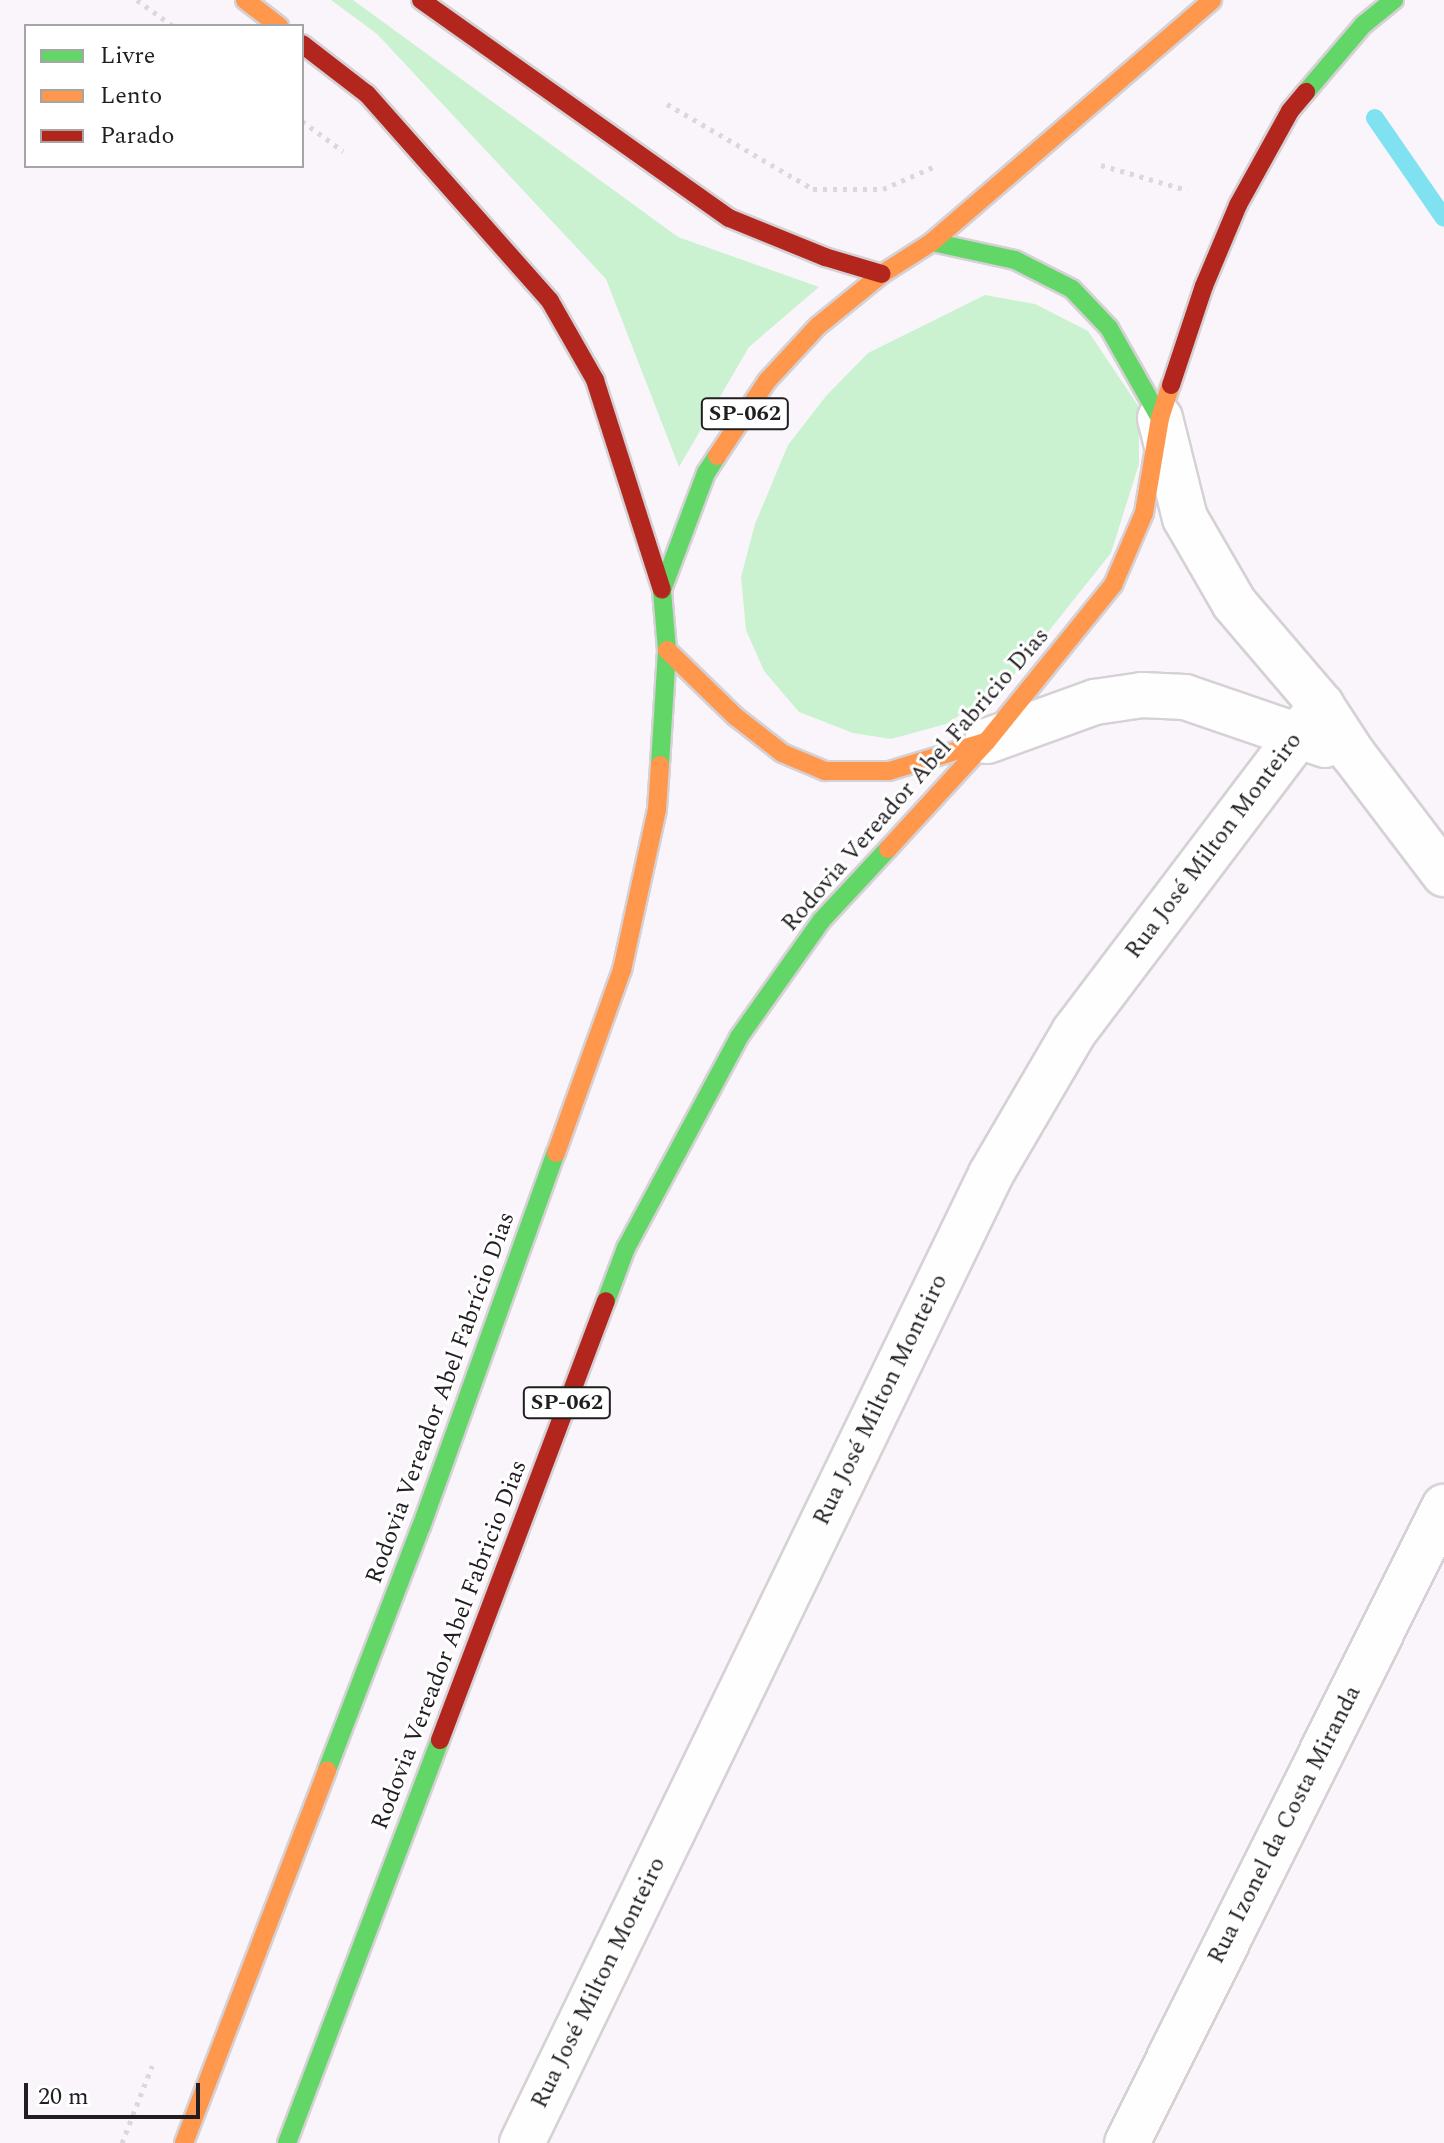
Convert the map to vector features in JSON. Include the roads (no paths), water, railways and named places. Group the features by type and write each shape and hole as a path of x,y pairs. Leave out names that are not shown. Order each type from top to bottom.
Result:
{"main road":[{"path":"245,0 276,24"},
{"path":"421,0 729,218 825,257 882,274"},
{"name":"SP-062","path":"667,650 662,590 706,473 767,381 818,326 882,274 932,242 1038,147 1138,66 1212,0"},
{"name":"SP-062","path":"1160,418 1204,286 1238,205 1290,111 1363,25 1394,0"},
{"path":"304,46 367,94 550,301 595,380 662,590"},
{"path":"932,242 1015,260 1072,289 1109,328 1160,418"},
{"name":"Rodovia Vereador Abel Fabricio Dias","path":"287,2143 626,1248 748,1024 821,921 987,741 1113,585 1144,513 1160,418"},
{"path":"667,650 736,717 782,753 825,771 889,771 987,741"},
{"name":"Rodovia Vereador Abel Fabrício Dias","path":"184,2143 421,1527 622,970 657,809 667,650"}],"street":[{"path":"1160,418 1185,518 1209,563 1309,721 1353,754 1444,874"},
{"path":"987,741 1095,702 1142,695 1185,697 1309,721"},
{"name":"Rua José Milton Monteiro","path":"522,2143 991,1174 1074,1032 1309,721"},
{"name":"Rua Izonel da Costa Miranda","path":"1127,2143 1444,1507"}],"waterway":[{"path":"1375,118 1444,218"}]}
